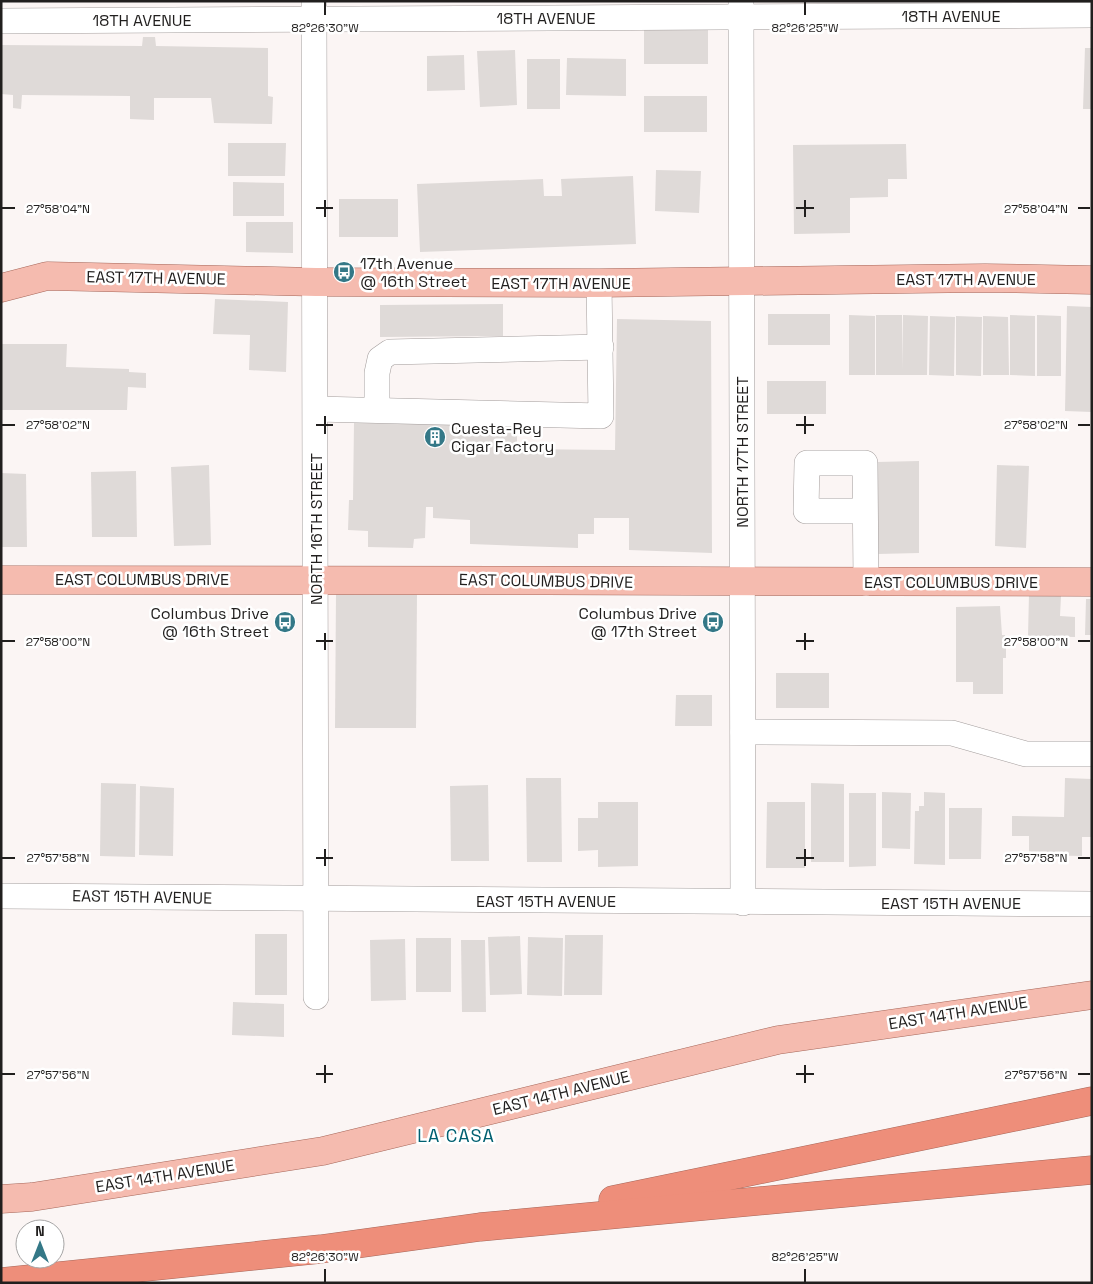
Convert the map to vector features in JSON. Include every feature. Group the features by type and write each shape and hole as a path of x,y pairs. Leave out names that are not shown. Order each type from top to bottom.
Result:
{"highway":[{"path":"480,1228 1092,1101"},
{"path":"1,1282 321,1249 480,1228 1092,1170"}],"main road":[{"path":"1,274 48,276"},
{"name":"EAST 17TH AVENUE","path":"1,288 48,276 316,282 599,283 985,278 1092,280"},
{"name":"EAST COLUMBUS DRIVE","path":"1,580 316,578 742,583 1092,582"},
{"name":"EAST 14TH AVENUE","path":"1,1199 32,1197 324,1151 778,1040 1092,995"}],"street":[{"name":"18TH AVENUE","path":"1,21 314,10 741,9 1092,15"},
{"name":"NORTH 17TH STREET","path":"741,9 743,903"},
{"name":"NORTH 16TH STREET","path":"314,10 316,997"},
{"path":"316,408 601,416 599,283"},
{"path":"378,410 377,373 380,360 390,352 601,347"},
{"path":"865,511 866,583"},
{"path":"743,732 952,734 1026,754 1092,754"},
{"name":"EAST 15TH AVENUE","path":"1,896 743,903 1092,904"}],"building":[{"path":"644,26 708,26 708,64 644,64"},
{"path":"143,37 155,37 156,46 268,48 268,96 273,97 272,124 214,123 211,98 154,98 154,120 130,119 130,96 22,95 21,109 13,108 13,95 1,94 1,45 142,46"},
{"path":"1085,48 1092,48 1092,109 1083,109"},
{"path":"515,50 517,105 480,107 477,51"},
{"path":"464,55 465,90 427,91 427,56"},
{"path":"567,58 626,59 626,96 566,95"},
{"path":"527,59 560,59 560,109 527,109"},
{"path":"644,96 707,96 707,132 644,132"},
{"path":"228,143 286,143 285,176 228,176"},
{"path":"906,144 907,179 888,179 888,197 850,198 850,233 794,234 793,145"},
{"path":"656,170 701,171 699,213 655,211"},
{"path":"633,176 636,244 420,252 417,184 543,179 544,196 562,196 561,179"},
{"path":"233,182 284,183 284,216 233,216"},
{"path":"339,199 398,199 398,237 339,237"},
{"path":"246,222 293,222 293,253 246,252"},
{"path":"215,299 288,302 286,372 249,370 250,335 213,334"},
{"path":"503,304 503,336 380,337 380,305"},
{"path":"1067,306 1092,307 1092,412 1065,411"},
{"path":"768,314 830,314 830,345 768,345"},
{"path":"849,315 875,316 875,375 849,375"},
{"path":"876,315 902,315 902,370 903,315 928,316 927,375 876,375"},
{"path":"1010,315 1035,316 1035,376 1010,375"},
{"path":"1037,315 1061,316 1061,376 1037,376"},
{"path":"930,316 955,317 954,376 929,375"},
{"path":"956,316 982,317 981,376 956,375"},
{"path":"983,316 1008,317 1009,375 983,375"},
{"name":"Cuesta-Rey Cigar Factory","path":"617,319 711,321 712,553 629,550 629,518 594,518 594,534 578,534 578,548 470,544 470,520 433,518 433,507 426,507 425,538 414,539 413,548 368,547 368,531 348,530 349,500 353,500 354,423 517,425 517,449 615,450"},
{"path":"1,344 67,344 66,367 129,369 129,372 146,373 146,388 128,387 127,410 1,410"},
{"path":"767,381 826,381 826,414 767,414"},
{"path":"919,461 919,553 878,554 877,462"},
{"path":"209,465 211,545 174,546 171,467"},
{"path":"997,465 1029,466 1026,548 995,546"},
{"path":"136,471 137,537 92,537 91,472"},
{"path":"1,473 26,474 27,547 1,547"},
{"path":"336,593 417,593 416,728 335,728"},
{"path":"1029,594 1061,596 1060,616 1075,617 1075,637 1028,636"},
{"path":"1086,599 1092,599 1092,635 1085,635"},
{"path":"1000,606 1002,635 1005,635 1006,649 1006,658 1003,658 1003,694 973,694 973,682 956,682 956,607"},
{"path":"776,673 829,673 829,708 776,708"},
{"path":"676,695 712,695 712,726 675,726"},
{"path":"526,778 561,778 562,862 527,862"},
{"path":"1065,778 1092,779 1092,837 1082,837 1082,856 1029,855 1029,836 1012,836 1012,816 1064,817"},
{"path":"101,783 136,784 135,857 100,856"},
{"path":"811,783 844,784 844,862 811,862"},
{"path":"488,785 489,861 451,861 450,786"},
{"path":"140,786 174,788 173,856 139,855"},
{"path":"882,792 911,793 910,849 882,848"},
{"path":"924,792 945,793 945,865 914,864 915,811 919,811 919,806 924,806"},
{"path":"849,793 876,793 876,866 849,867"},
{"path":"598,802 638,802 638,866 598,867 598,850 578,851 578,818 598,818"},
{"path":"767,802 805,802 805,868 766,868"},
{"path":"949,808 982,808 981,859 949,859"},
{"path":"255,934 287,934 287,995 255,995"},
{"path":"565,935 603,935 602,995 564,995"},
{"path":"520,936 522,994 490,995 488,937"},
{"path":"528,937 563,938 562,996 527,995"},
{"path":"416,938 451,938 451,992 416,992"},
{"path":"405,939 406,1000 371,1001 370,940"},
{"path":"461,940 485,940 486,1012 462,1012"},
{"path":"233,1002 284,1004 284,1037 232,1035"}],"place":[{"name":"17th Avenue @ 16th Street","path":"344,272"},
{"name":"Cuesta-Rey Cigar Factory","path":"435,437"},
{"name":"Columbus Drive @ 16th Street","path":"285,622"},
{"name":"Columbus Drive @ 17th Street","path":"713,622"}],"district":[{"name":"LA CASA","path":"456,1135"}]}
